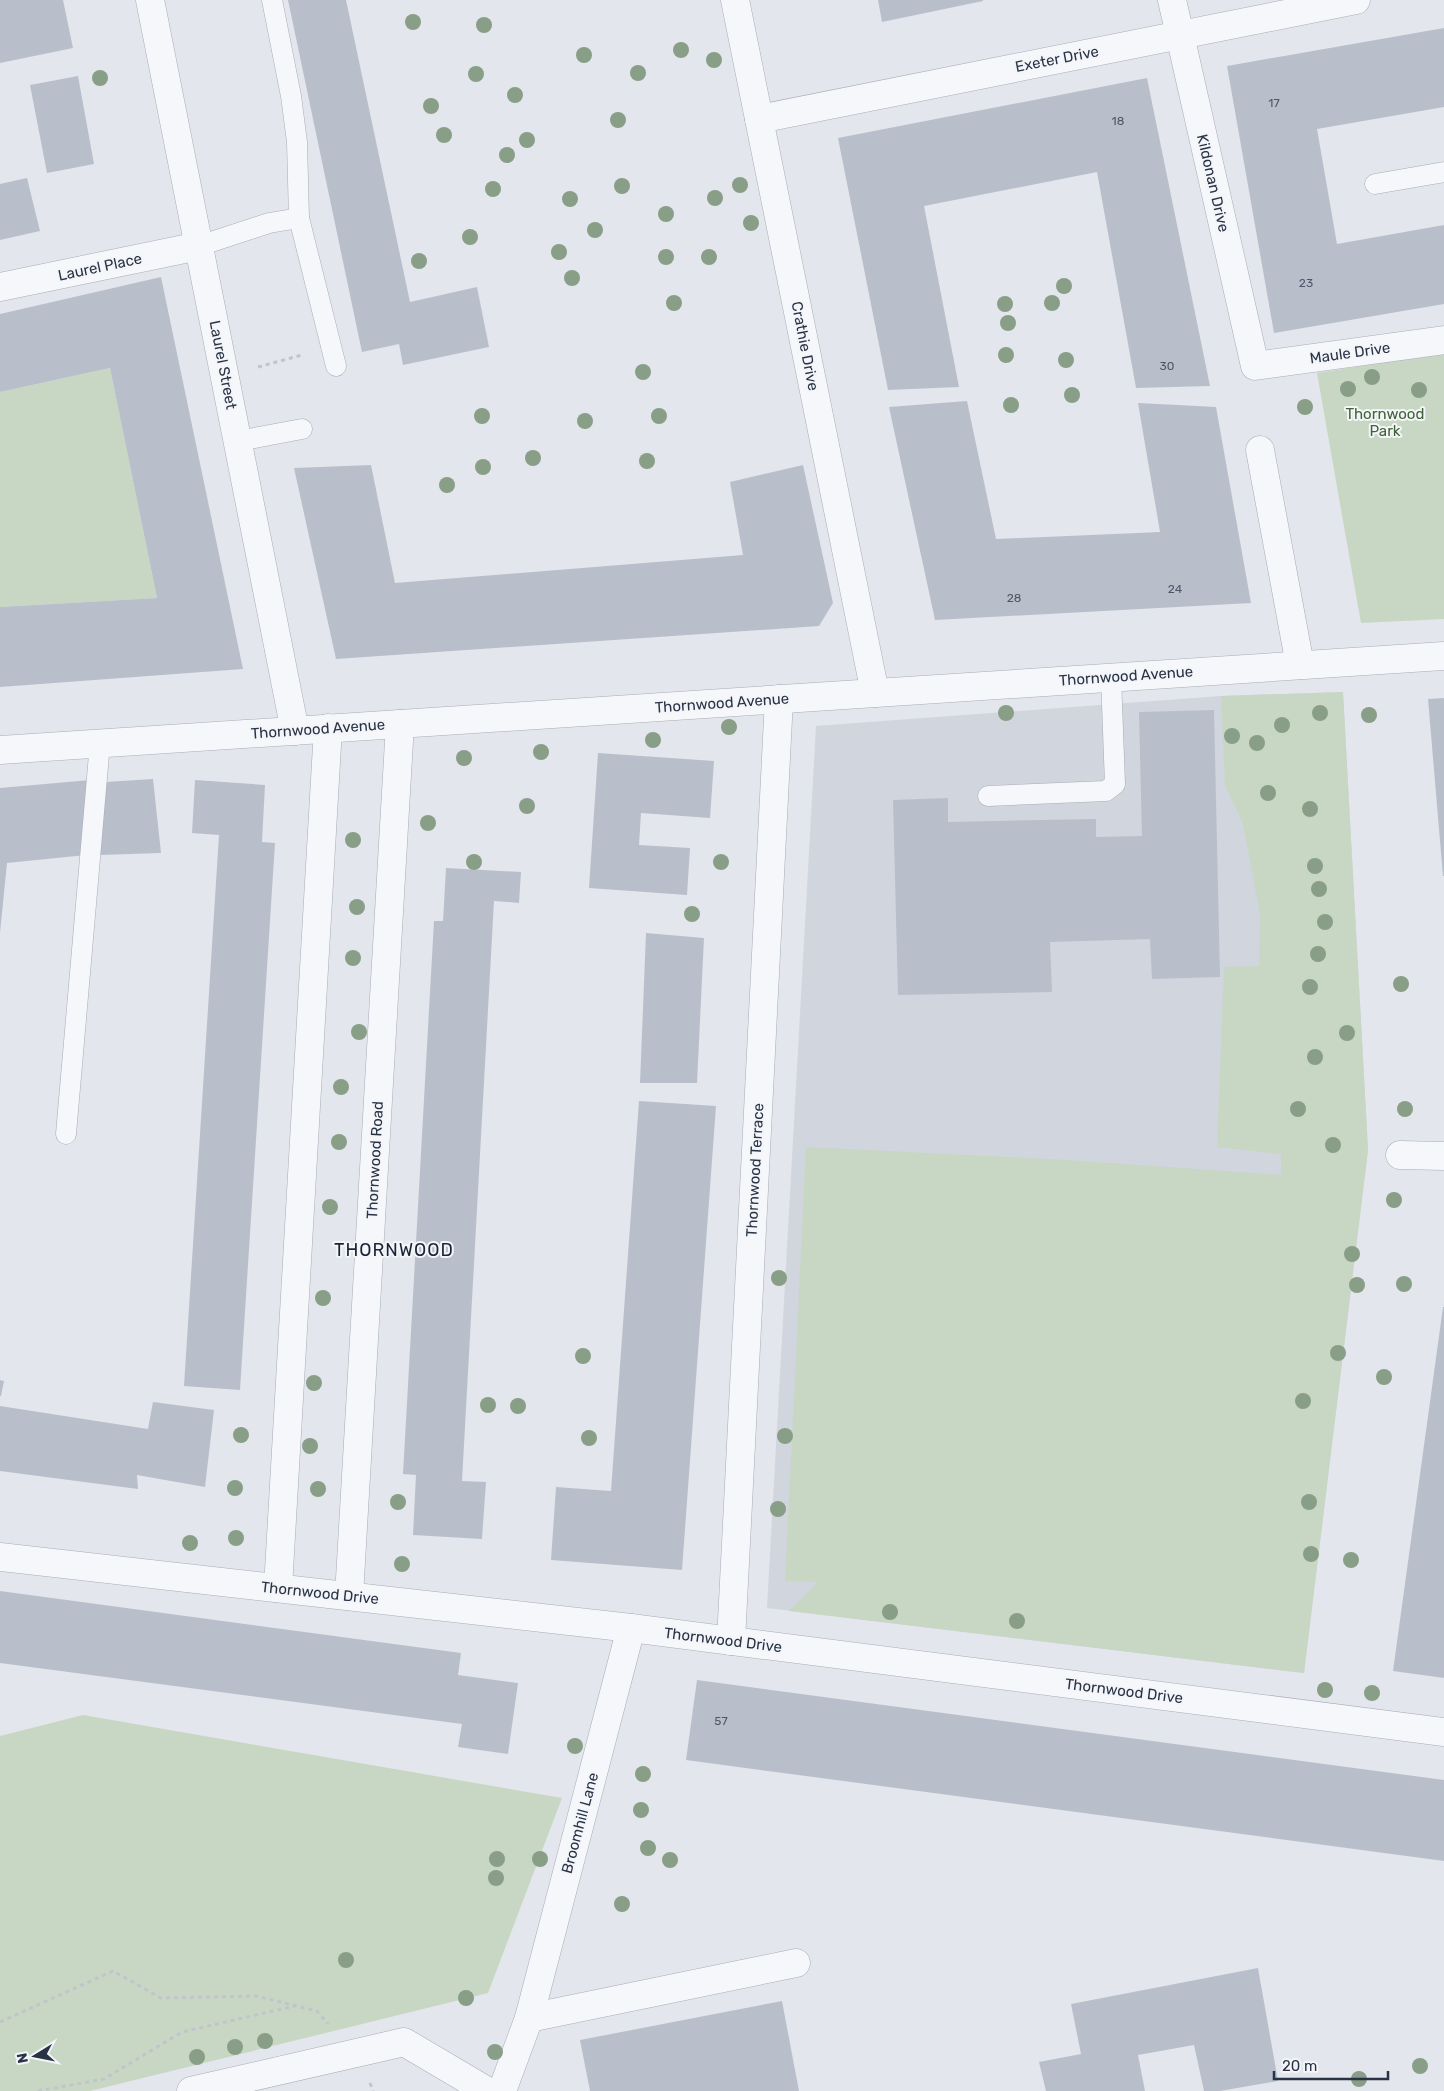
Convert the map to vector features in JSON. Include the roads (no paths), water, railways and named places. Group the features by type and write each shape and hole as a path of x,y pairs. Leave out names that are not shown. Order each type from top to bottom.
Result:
{"street":[{"name":"Laurel Street","path":"150,0 295,730"},
{"name":"Crathie Drive","path":"735,0 876,693"},
{"name":"Kildonan Drive","path":"1172,0 1255,366"},
{"name":"Exeter Drive","path":"759,119 1356,0"},
{"name":"Laurel Place","path":"0,287 200,246"},
{"name":"Maule Drive","path":"1255,366 1444,340"},
{"path":"1260,450 1300,665"},
{"name":"Thornwood Avenue","path":"0,750 1444,656"},
{"name":"Thornwood Terrace","path":"731,1641 779,699"},
{"name":"Thornwood Road","path":"350,1596 400,724"},
{"path":"278,1588 328,728"},
{"path":"1400,1155 1444,1156"},
{"name":"Thornwood Drive","path":"0,1557 631,1628 1444,1732"},
{"name":"Broomhill Lane","path":"502,2091 529,2018 631,1628"},
{"path":"529,2018 796,1963"},
{"path":"191,2091 404,2042 487,2091"}],"lane":[{"path":"272,0 294,114 297,142 299,218 334,357"},
{"path":"1375,184 1444,172"},
{"path":"200,246 270,223 299,218"},
{"path":"238,441 302,429"},
{"path":"988,796 1106,791 1112,787 1115,784 1111,677"},
{"path":"66,1134 100,743"}],"district":[{"name":"THORNWOOD","path":"394,1250"}],"park label":[{"name":"Thornwood Park","path":"1385,422"}]}
